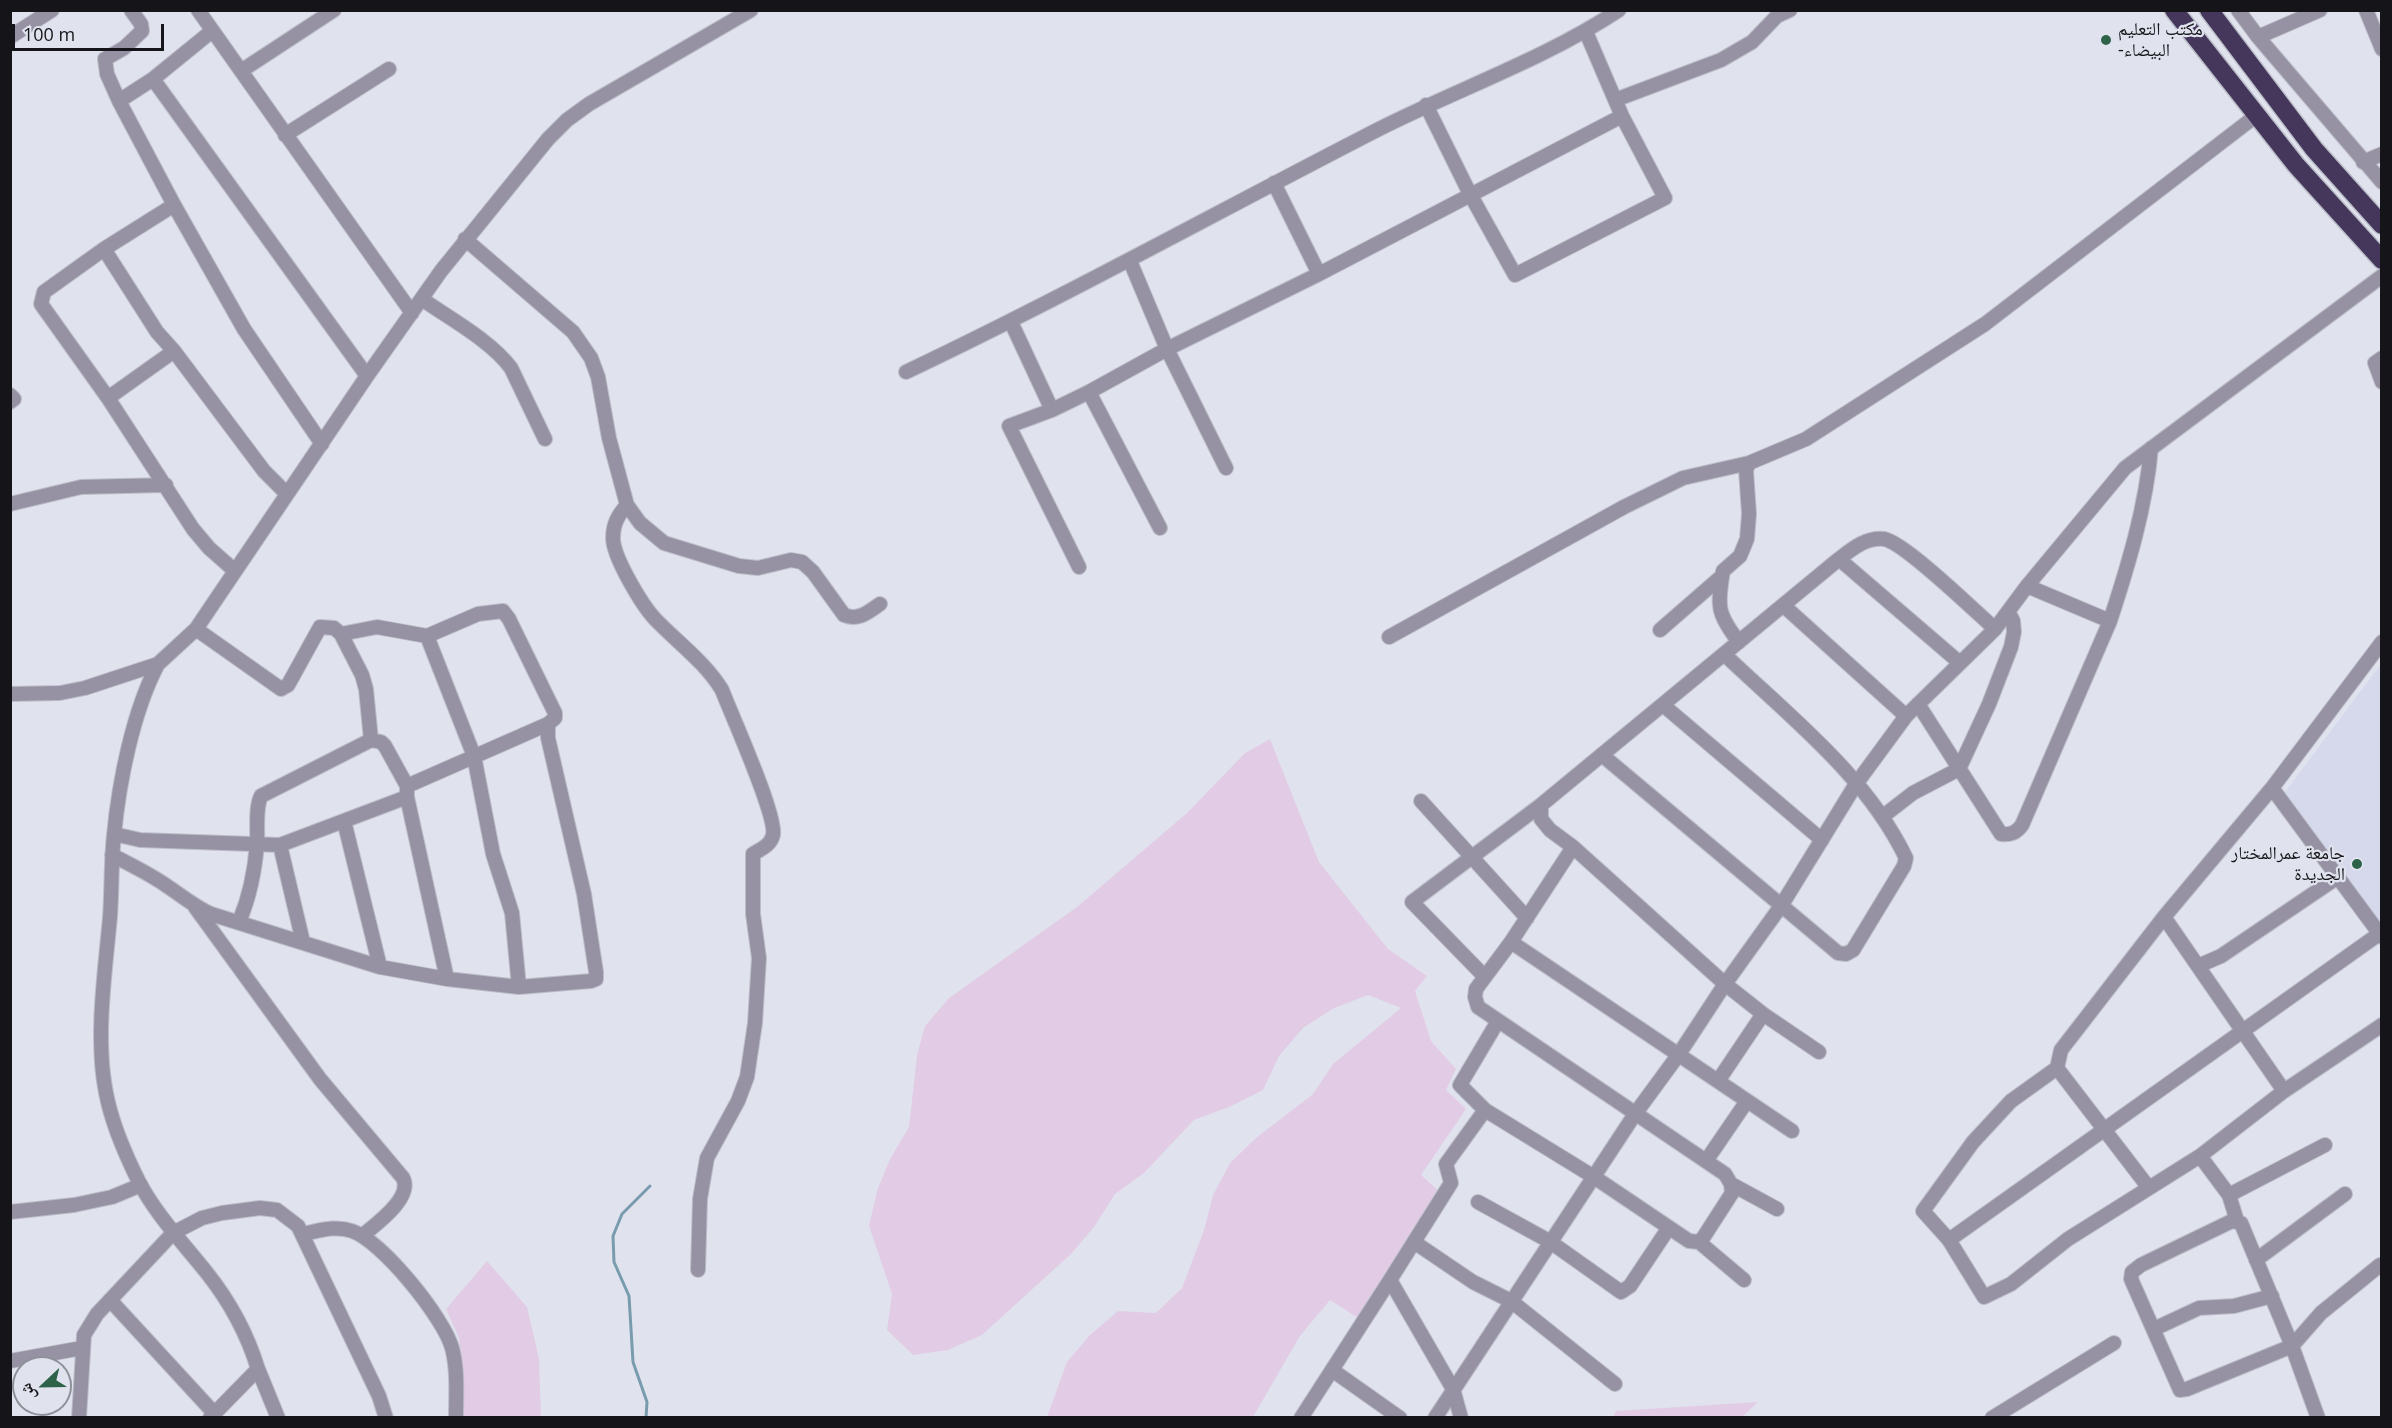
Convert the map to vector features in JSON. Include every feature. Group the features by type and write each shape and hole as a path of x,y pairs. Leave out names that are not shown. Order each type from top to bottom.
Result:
{"highway":[{"path":"2174,10 2296,165 2382,260"},
{"path":"2209,10 2314,149 2382,225"}],"street":[{"path":"10,37 52,10"},
{"path":"131,10 141,24 142,31 124,48 105,59 107,74 174,205 244,329 322,444"},
{"path":"198,10 412,313"},
{"path":"241,71 334,10"},
{"path":"278,1418 244,1330 226,1299 173,1233 141,1185 114,1126 102,1067 102,1032 114,834 121,788 135,726 148,683 158,664 196,629 368,375 465,239 548,139 567,120 589,104 751,10"},
{"path":"906,372 1011,322 1130,261 1274,183 1426,105 1586,32 1619,10"},
{"path":"1615,100 1721,60 1752,42 1777,16 1790,10"},
{"path":"2238,10 2258,37 2382,182"},
{"path":"2258,37 2320,10"},
{"path":"2366,10 2382,49"},
{"path":"119,101 153,79 212,31"},
{"path":"1426,105 1470,194 1515,275 1665,198 1622,116 1586,32"},
{"path":"285,135 389,69"},
{"path":"153,79 368,375"},
{"path":"1389,637 1623,507 1683,478 1749,462 1806,439 1985,324 2257,115"},
{"path":"1079,567 1009,426 1052,410 1089,392 1167,349 1319,274 1622,116"},
{"path":"2363,162 2382,154"},
{"path":"1274,183 1319,274"},
{"path":"174,205 104,249 44,292 41,304 108,398 194,529 209,548 235,571"},
{"path":"465,239 573,332 591,358 598,377 609,438 627,505 640,523 655,537 676,547 739,566 758,568 791,560 802,562 813,572 844,615 852,618 861,616 880,604"},
{"path":"104,249 157,332 174,351 264,471 287,494"},
{"path":"1130,261 1167,349 1226,468"},
{"path":"1434,1418 1635,1113 1679,1054 1725,984 1781,906 1856,784 1906,716 1995,629 2027,586 2125,468 2382,276"},
{"path":"422,299 505,360 545,439"},
{"path":"1011,322 1052,410"},
{"path":"108,398 174,351"},
{"path":"2382,358 2375,363 2382,382"},
{"path":"1089,392 1160,528"},
{"path":"10,395 14,399 10,402"},
{"path":"1918,704 2001,834 2010,835 2017,832 2109,621 2121,587 2149,481 2151,448"},
{"path":"1739,642 1726,625 1718,603 1723,571 1740,556 1747,539 1749,513 1746,470 1749,462"},
{"path":"10,504 81,487 166,485"},
{"path":"627,505 617,516 613,539 622,563 645,607 711,674 722,690 767,802 773,825 770,842 753,854 753,914 759,958 755,1023 747,1077 738,1101 707,1158 700,1199 698,1270"},
{"path":"1485,977 1412,902 1541,805 1858,545 1869,540 1883,539 1893,542 1995,629"},
{"path":"1839,559 1960,663"},
{"path":"1660,630 1722,576"},
{"path":"2027,586 2109,621"},
{"path":"1784,606 1906,716"},
{"path":"114,834 140,840 280,845 344,821 474,756 548,724 555,718 555,713 509,618 503,611 478,614 427,636 377,627 341,634"},
{"path":"1882,817 1913,794 1959,769 1989,704 2011,647 2014,632 2013,621 2009,613"},
{"path":"196,629 281,689 288,685 320,627 334,628 341,634 362,675 366,689 371,741"},
{"path":"427,636 474,756 493,854 512,913 519,987"},
{"path":"2382,642 2272,788 2164,917 2061,1050 2057,1068 2011,1101 1973,1142 1923,1211 1949,1240 1984,1297 2011,1284 2068,1239 2200,1156 2284,1091 2382,1024"},
{"path":"1602,755 1838,952 1846,954 1853,950 1905,866 1906,858 1882,817 1836,760 1724,654"},
{"path":"10,694 60,693 158,664"},
{"path":"1663,705 1822,840"},
{"path":"112,855 168,886 194,906 212,915 380,967 447,979 519,987 591,981 596,979 596,972 584,894 548,738 548,724"},
{"path":"239,922 252,888 257,845 258,803 261,795 371,741 381,742 407,791 447,979"},
{"path":"1949,1240 2243,1030 2380,936 2272,788"},
{"path":"1421,801 1527,918"},
{"path":"1541,805 1539,812 1541,819 1550,830 1725,984 1763,1014 1819,1052"},
{"path":"344,821 380,967"},
{"path":"280,845 303,942"},
{"path":"1573,848 1511,942 1476,989 1475,998 1478,1008 1725,1174 1731,1184 1732,1193 1699,1242"},
{"path":"2198,966 2221,956 2338,877"},
{"path":"194,906 320,1079 403,1178 405,1188 399,1200 385,1217 363,1236"},
{"path":"2164,917 2284,1091"},
{"path":"1511,942 1792,1131"},
{"path":"1718,1081 1763,1014"},
{"path":"1498,1021 1460,1085 1485,1110 1594,1178 1668,1229 1689,1241 1699,1242 1744,1280"},
{"path":"2057,1068 2149,1188"},
{"path":"1706,1161 1748,1101"},
{"path":"1301,1418 1451,1182 1446,1164 1485,1110"},
{"path":"2229,1196 2325,1145"},
{"path":"2200,1156 2229,1196 2237,1221 2241,1223 2272,1296 2318,1418"},
{"path":"1731,1184 1777,1209"},
{"path":"10,1212 74,1205 112,1197 141,1185"},
{"path":"2256,1260 2345,1194"},
{"path":"1478,1202 1549,1241 1621,1292 1630,1286 1668,1229"},
{"path":"79,1418 84,1335 97,1314 173,1233 202,1218 222,1213 269,1208 282,1212 298,1226 379,1396 386,1418"},
{"path":"2237,1221 2141,1265 2132,1272 2131,1279 2180,1390 2292,1346 2321,1314 2380,1265"},
{"path":"302,1234 340,1228 363,1236 417,1289 445,1329 453,1349 456,1418"},
{"path":"1414,1242 1473,1282 1511,1301 1615,1384"},
{"path":"1390,1280 1453,1389 1461,1418"},
{"path":"2154,1329 2199,1308 2235,1306 2272,1296"},
{"path":"110,1300 212,1415 258,1369"},
{"path":"1992,1418 2114,1343"},
{"path":"10,1361 82,1348"},
{"path":"1332,1370 1400,1418"}],"shaded area":[{"name":"جامعة عمرالمختار الجديدة","path":"2381,664 2381,933 2283,795"},
{"path":"1270,739 1319,862 1388,949 1427,976 1415,991 1431,1041 1456,1069 1446,1090 1466,1109 1421,1175 1440,1192 1358,1318 1330,1300 1300,1336 1253,1417 1047,1417 1067,1362 1090,1335 1118,1311 1156,1313 1182,1288 1204,1230 1213,1195 1230,1163 1256,1138 1313,1094 1333,1064 1401,1008 1368,995 1334,1008 1303,1028 1279,1056 1263,1090 1229,1107 1194,1120 1144,1173 1115,1194 1094,1227 1071,1254 982,1335 948,1350 913,1355 887,1330 892,1294 869,1226 877,1191 890,1159 909,1127 917,1055 925,1026 949,998 1077,907 1187,813 1245,753"},
{"path":"487,1261 527,1307 539,1359 541,1417 462,1417 459,1338 446,1309"},
{"path":"1758,1402 1742,1417 1613,1417 1616,1411"}],"waterway":[{"path":"646,1418 647,1402 633,1362 629,1296 614,1262 613,1236 622,1214 650,1186"}],"place":[{"name":"مكتب التعليم -البيضاء","path":"2106,40"},
{"name":"جامعة عمرالمختار الجديدة","path":"2357,864"}]}
